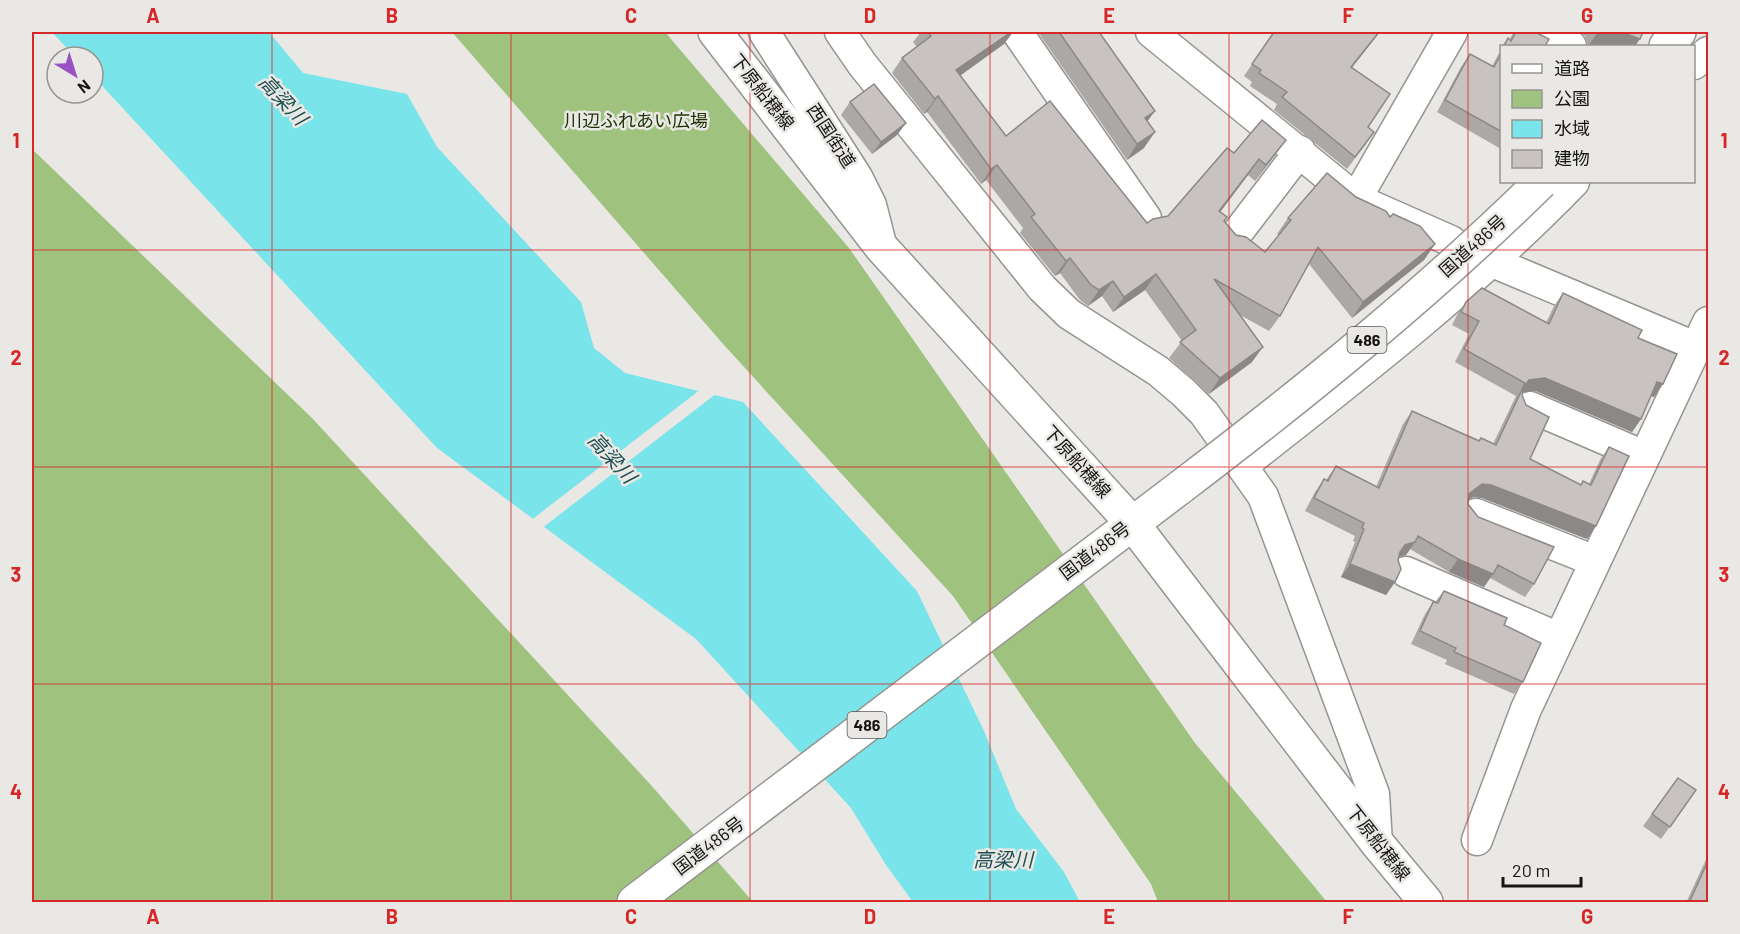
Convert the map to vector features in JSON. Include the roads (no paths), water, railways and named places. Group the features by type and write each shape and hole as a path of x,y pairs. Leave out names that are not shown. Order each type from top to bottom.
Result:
{"main road":[{"name":"下原船穂線","path":"715,32 882,248 1132,523 1425,903"},
{"path":"1666,45 1679,32"},
{"name":"国道486号","path":"634,903 1337,366 1425,290 1540,183"}],"street":[{"name":"西国街道","path":"764,32 857,177 871,205 882,248"},
{"path":"840,32 902,114 1042,288 1069,314 1158,371 1184,393 1204,413 1263,496 1374,794 1377,843"},
{"path":"1017,32 1146,218"},
{"path":"1151,32 1300,151 1356,199 1451,242"},
{"path":"1356,199 1452,32"},
{"path":"1539,32 1569,45"},
{"path":"1695,63 1708,52"},
{"path":"1235,236 1300,151"},
{"path":"1242,466 1418,326 1573,183"},
{"path":"1477,840 1526,709 1702,334 1487,260"},
{"path":"1530,407 1644,456"},
{"path":"1476,514 1595,561"},
{"path":"1406,572 1559,638"}],"water":[{"name":"高梁川","path":"52,32 269,32 303,73 407,94 437,147 581,302 594,348 625,373 743,402 917,591 984,731 1016,809 1064,872 1080,902 913,902 886,865 851,808 696,639 437,448 105,89 105,45 64,45"}],"park label":[{"name":"川辺ふれあい広場","path":"636,121"}]}
